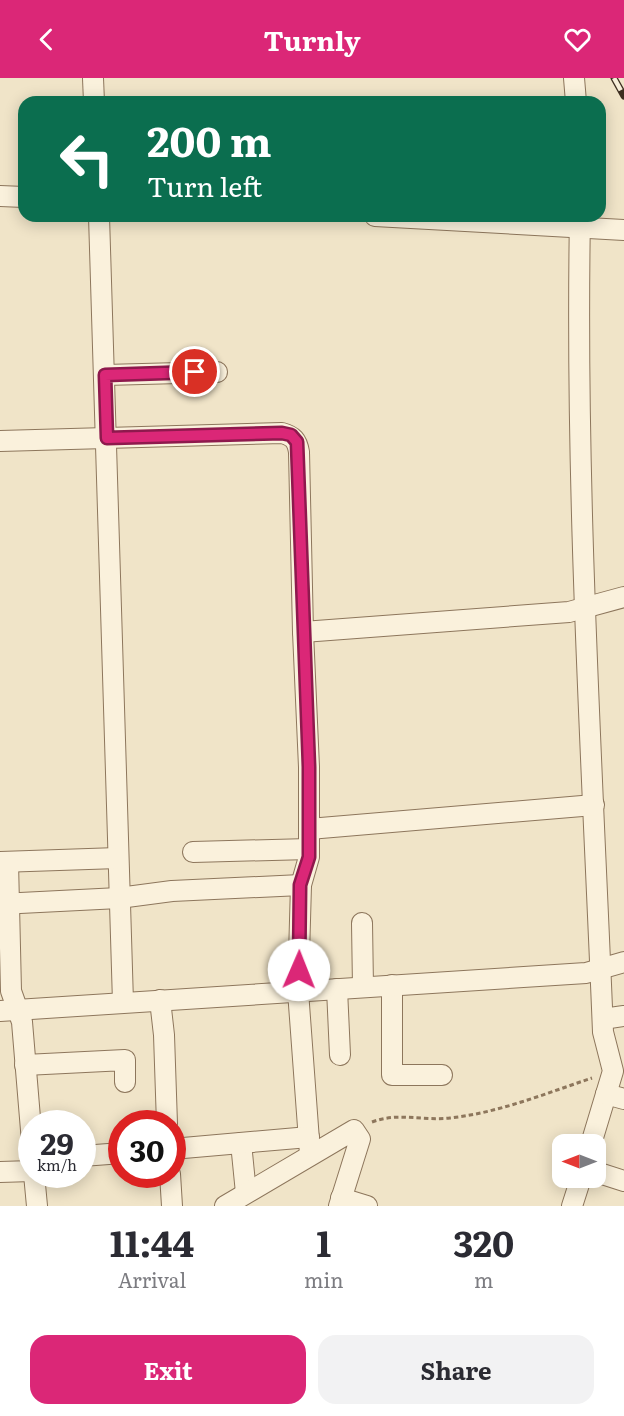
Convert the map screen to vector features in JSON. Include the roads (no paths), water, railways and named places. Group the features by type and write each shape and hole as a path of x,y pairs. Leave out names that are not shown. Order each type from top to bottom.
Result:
{"street":[{"path":"93,78 94,96"},
{"path":"574,78 576,96"},
{"path":"0,196 18,197"},
{"path":"99,222 123,1002"},
{"path":"596,1134 615,1097 619,1070 603,1032 578,336 580,222 624,230"},
{"path":"105,375 217,372"},
{"path":"0,441 282,433 291,435 297,442 309,829 309,849 300,885 298,991 310,1146"},
{"path":"303,632 569,612 624,597"},
{"path":"309,829 594,805"},
{"path":"193,852 309,849"},
{"path":"9,1010 11,990 4,904 4,862 118,858"},
{"path":"4,904 119,898 172,891 300,885"},
{"path":"362,923 363,987"},
{"path":"9,1010 586,973 624,962"},
{"path":"392,985 392,1075 442,1075"},
{"path":"337,988 340,1055"},
{"path":"160,999 164,1035 167,1110"},
{"path":"9,1010 22,1022 29,1110"},
{"path":"603,1018 624,1016"},
{"path":"25,1065 125,1060 125,1082"},
{"path":"225,1206 310,1146 354,1130 360,1139 340,1202 367,1206"},
{"path":"186,1148 241,1143 310,1146"},
{"path":"241,1143 246,1193"},
{"path":"0,1172 18,1173"},
{"path":"606,1175 624,1181"},
{"path":"35,1188 37,1206"},
{"path":"171,1188 172,1206"},
{"path":"572,1206 578,1188"}],"railway":[{"path":"614,78 624,96"}]}
